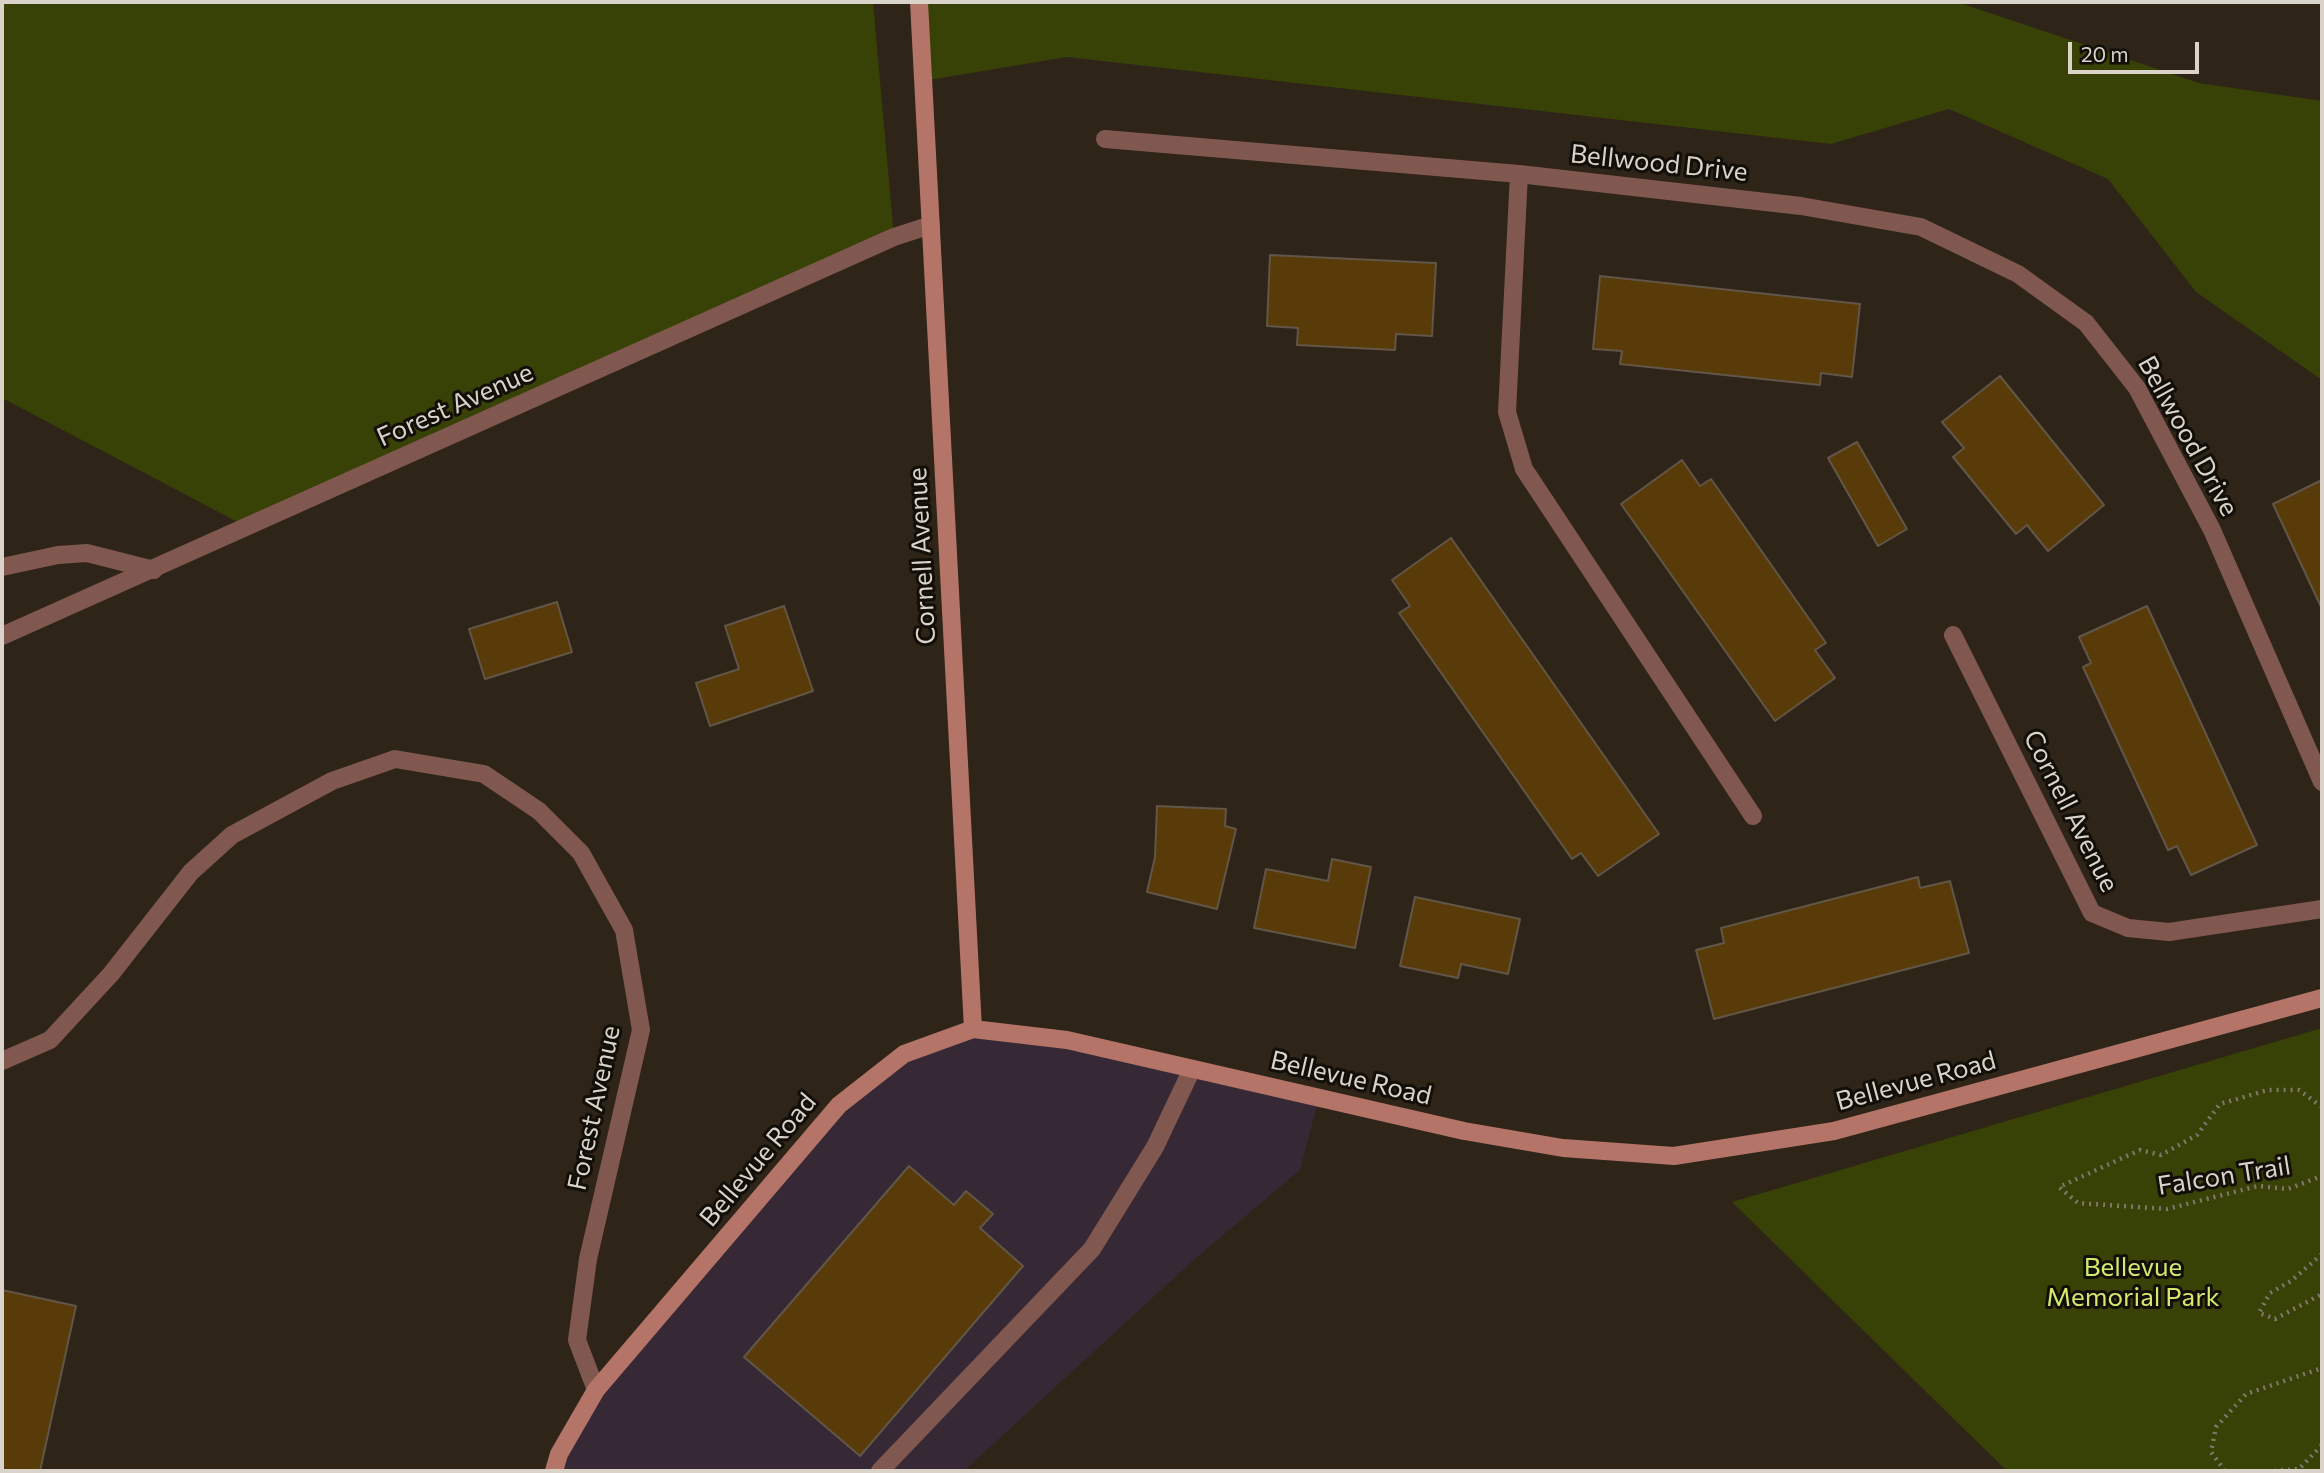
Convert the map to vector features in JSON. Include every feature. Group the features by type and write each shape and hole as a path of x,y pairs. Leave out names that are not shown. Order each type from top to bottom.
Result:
{"street":[{"name":"Cornell Avenue","path":"919,2 973,1029"},
{"name":"Bellwood Drive","path":"1105,139 1519,174 1801,206 1921,227 2018,274 2086,323 2137,388 2212,530 2322,782"},
{"path":"1519,174 1507,412 1524,469 1753,816"},
{"name":"Forest Avenue","path":"2,636 894,237 931,225"},
{"path":"2,567 58,555 87,553 154,569"},
{"name":"Cornell Avenue","path":"1954,635 2092,913 2128,928 2169,932 2322,909"},
{"name":"Forest Avenue","path":"2,1061 50,1040 111,974 191,872 232,835 332,781 395,759 484,774 539,811 582,853 624,930 641,1030 588,1259 577,1340 596,1390"},
{"name":"Bellevue Road","path":"554,1471 559,1454 596,1390 839,1105 904,1054 973,1029 1067,1040 1464,1131 1563,1148 1674,1156 1834,1131 2322,998"},
{"path":"880,1471 1092,1249 1155,1147 1192,1069"}],"path":[{"name":"Falcon Trail","path":"2322,1107 2299,1090 2268,1090 2220,1104 2197,1135 2161,1155 2140,1150 2059,1187 2078,1203 2167,1209 2258,1186 2288,1189 2322,1176"},
{"path":"2322,1254 2291,1281 2270,1293 2259,1312 2275,1319 2322,1294"},
{"path":"2225,1471 2211,1452 2216,1427 2246,1394 2322,1368"},
{"path":"2274,1471 2299,1469 2322,1445"}],"shaded area":[{"path":"973,1029 1319,1098 1300,1170 1195,1259 964,1471 554,1471 596,1390 839,1105 904,1054"}],"green space":[{"path":"2,2 873,2 894,237 247,527 2,398"},
{"path":"919,2 1957,2 2199,83 2322,101 2322,380 2196,292 2108,179 1949,109 1831,144 1067,57 923,81"},
{"name":"Bellevue Memorial Park","path":"2322,1028 2322,1471 2007,1471 1732,1202"}],"building":[{"path":"1270,255 1436,263 1432,336 1396,334 1395,350 1297,345 1298,328 1267,326"},
{"path":"1600,276 1860,304 1852,377 1821,373 1820,385 1620,364 1622,351 1593,349"},
{"path":"2000,376 2104,505 2048,551 2027,525 2016,534 1953,457 1964,448 1942,422"},
{"path":"1857,442 1907,529 1878,546 1828,458"},
{"path":"1682,460 1700,486 1711,479 1826,643 1815,650 1835,678 1775,721 1621,504"},
{"path":"2322,480 2322,609 2273,504"},
{"path":"1451,538 1659,834 1598,876 1581,853 1572,859 1399,613 1410,606 1392,580"},
{"path":"557,602 572,652 485,679 469,629"},
{"path":"784,606 813,691 710,726 696,683 739,669 725,626"},
{"path":"2147,606 2257,845 2191,875 2177,846 2168,850 2083,667 2091,663 2079,637"},
{"path":"1157,806 1226,809 1225,826 1236,829 1217,909 1147,892 1155,857"},
{"path":"1332,859 1371,867 1355,948 1254,928 1266,869 1328,881"},
{"path":"1918,877 1920,888 1950,881 1969,953 1714,1019 1696,950 1724,943 1721,928"},
{"path":"1415,897 1520,919 1508,974 1461,964 1458,978 1400,966"},
{"path":"909,1166 954,1205 966,1191 993,1214 980,1228 1023,1266 860,1456 744,1357"},
{"path":"2,1290 76,1306 40,1471 2,1471"}]}
